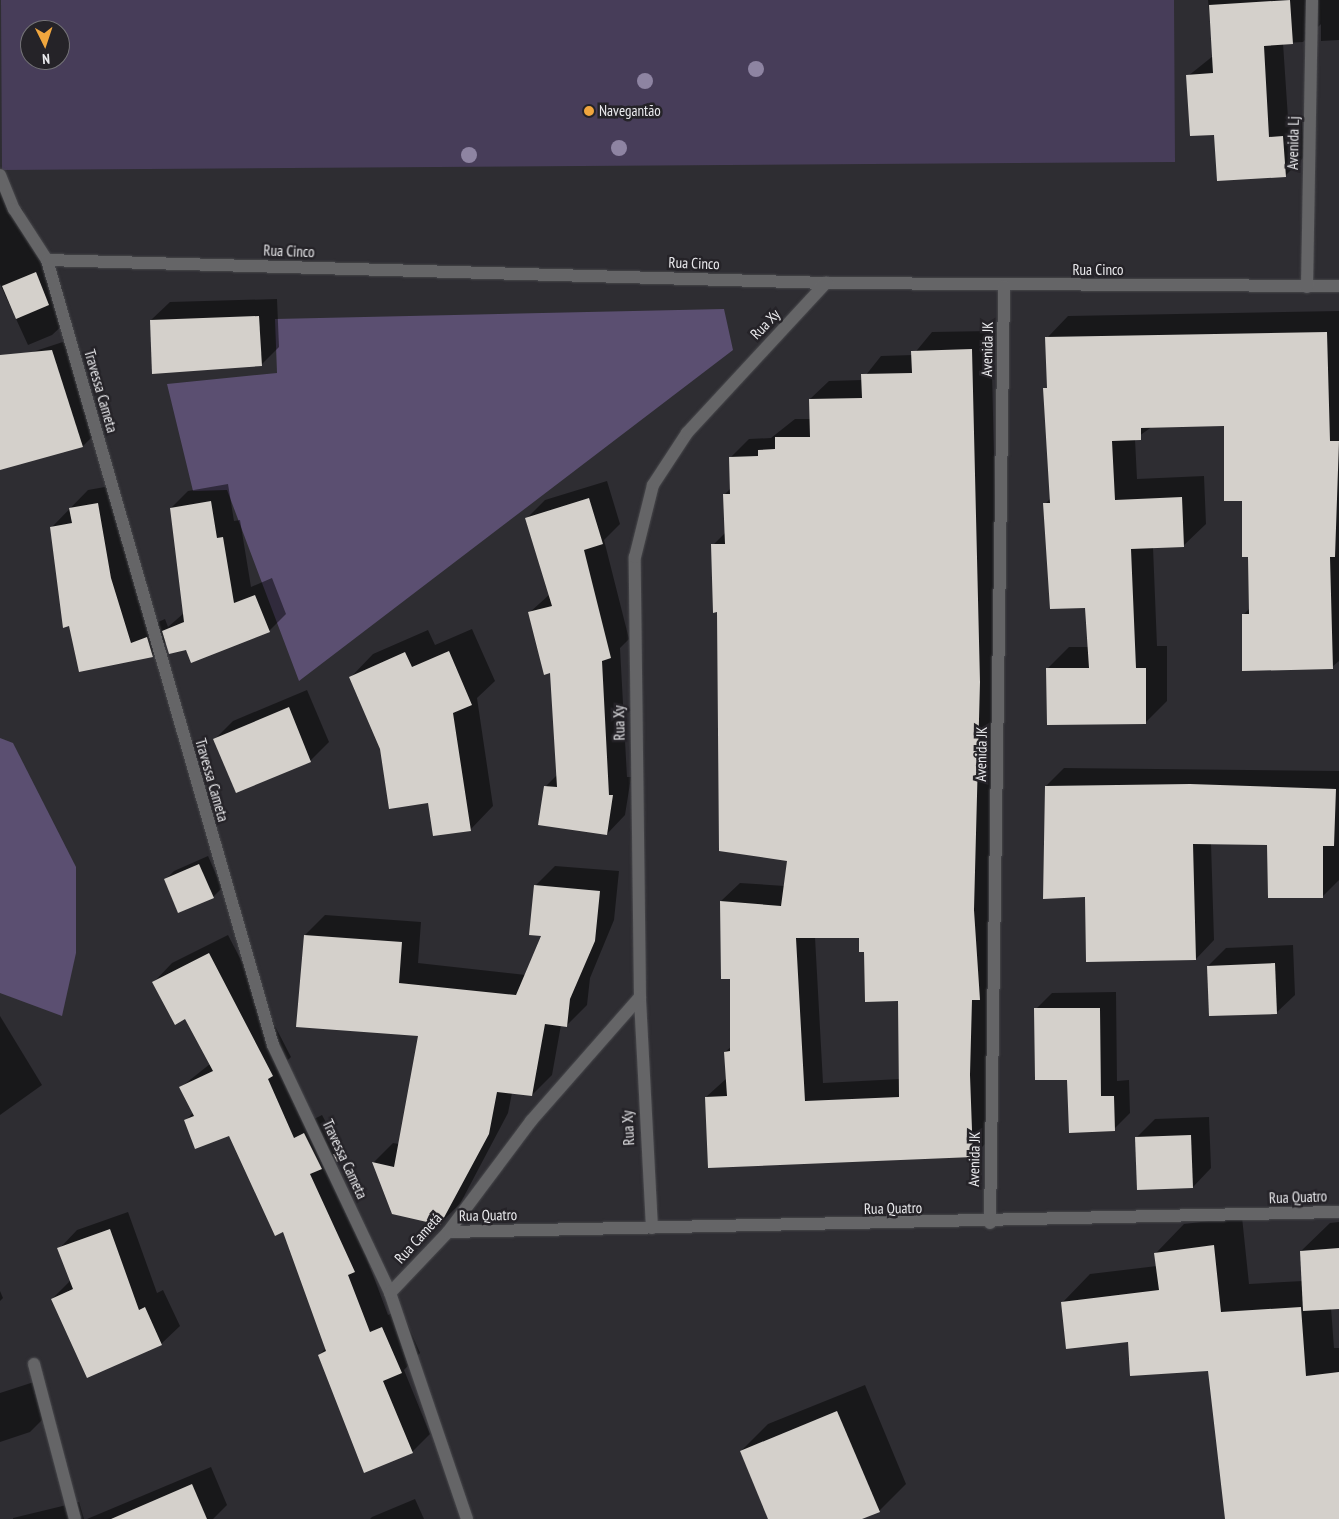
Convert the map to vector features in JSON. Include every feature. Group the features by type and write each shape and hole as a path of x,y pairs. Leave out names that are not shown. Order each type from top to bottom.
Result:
{"street":[{"name":"Avenida Lj","path":"1307,287 1312,0"},
{"name":"Travessa Cameta","path":"0,175 14,209 48,260 273,1044 390,1293"},
{"name":"Rua Cinco","path":"48,260 826,283 1004,286 1339,286"},
{"name":"Rua Xy","path":"652,1228 640,997 635,557 653,485 687,433 826,283"},
{"name":"Avenida JK","path":"990,1223 1004,286"},
{"name":"Rua Cametá","path":"390,1293 448,1232 531,1121 640,997"},
{"name":"Rua Quatro","path":"448,1232 990,1223 1339,1212"},
{"path":"390,1293 467,1519"},
{"path":"34,1364 75,1519"}],"shaded area":[{"name":"Navegantão","path":"1,0 1174,0 1175,162 2,170"},
{"path":"724,309 733,350 299,681 227,490 193,491 167,384 277,373 275,319"},
{"path":"0,738 13,743 76,867 76,953 62,1016 0,993"}],"building":[{"path":"1290,0 1293,44 1264,46 1269,137 1283,136 1286,177 1217,181 1214,135 1190,136 1186,75 1213,73 1209,5"},
{"path":"36,272 49,305 16,319 2,286"},
{"path":"259,316 262,366 152,374 150,320"},
{"path":"1327,332 1330,441 1339,441 1335,557 1330,557 1333,669 1242,671 1242,614 1249,614 1248,557 1242,557 1242,501 1224,501 1224,426 1141,428 1141,440 1112,441 1115,500 1182,497 1184,547 1131,549 1136,668 1146,668 1146,724 1047,725 1046,668 1089,668 1085,608 1050,609 1043,503 1050,503 1043,388 1047,388 1045,337"},
{"path":"972,349 980,682 974,910 980,1000 972,1000 970,1075 973,1157 708,1168 705,1097 727,1096 724,1052 730,1051 730,979 721,979 720,901 781,906 787,861 719,851 717,612 713,613 711,544 725,544 723,494 730,494 729,457 758,456 758,450 775,449 775,437 810,437 809,399 862,398 861,374 912,373 911,351","holes":["796,938 859,938 859,952 864,952 865,1002 898,1001 899,1097 805,1101"]},
{"path":"52,350 83,447 0,470 0,355"},
{"path":"589,498 603,544 584,550 611,658 602,661 609,795 613,795 607,835 538,825 544,786 557,787 550,673 544,675 528,612 552,606 525,518"},
{"path":"211,501 217,538 223,537 234,603 255,595 270,632 191,663 186,650 169,654 162,631 184,622 170,508"},
{"path":"98,503 111,578 131,643 147,637 153,657 79,672 69,626 63,628 50,527 72,523 69,508"},
{"path":"449,651 472,705 453,713 471,831 433,836 428,803 389,809 380,749 349,677 405,652 412,667"},
{"path":"289,707 311,762 236,793 213,739"},
{"path":"1190,784 1336,789 1334,846 1323,846 1323,898 1268,898 1267,845 1193,844 1196,960 1086,962 1085,897 1043,899 1045,786"},
{"path":"199,864 214,898 178,913 164,879"},
{"path":"534,885 600,891 595,941 570,999 567,1027 545,1024 532,1096 497,1092 489,1134 440,1225 392,1214 372,1162 394,1167 418,1036 296,1027 304,935 402,942 399,983 516,995 541,936 529,935"},
{"path":"209,953 273,1076 268,1079 294,1138 304,1133 322,1169 310,1174 355,1272 348,1275 370,1332 382,1327 402,1373 383,1381 413,1453 364,1473 318,1355 326,1351 283,1232 275,1236 229,1136 195,1149 184,1120 194,1116 179,1087 213,1071 185,1019 175,1025 152,982"},
{"path":"1275,963 1277,1014 1209,1016 1207,966"},
{"path":"1034,1008 1100,1008 1101,1096 1114,1096 1115,1131 1069,1133 1067,1080 1035,1080"},
{"path":"1191,1135 1193,1188 1137,1190 1135,1137"},
{"path":"333,1154 348,1157 337,1162"},
{"path":"110,1229 139,1310 145,1307 162,1345 87,1378 51,1299 73,1289 57,1248"},
{"path":"1214,1245 1221,1312 1301,1307 1306,1376 1339,1372 1339,1519 1225,1519 1208,1371 1130,1376 1128,1342 1066,1349 1061,1302 1159,1290 1154,1253"},
{"path":"1339,1248 1339,1309 1303,1311 1300,1251"},
{"path":"837,1411 880,1512 862,1519 768,1519 740,1451"},
{"path":"192,1484 207,1519 111,1519"}],"place":[{"name":"Navegantão","path":"589,111"}]}
